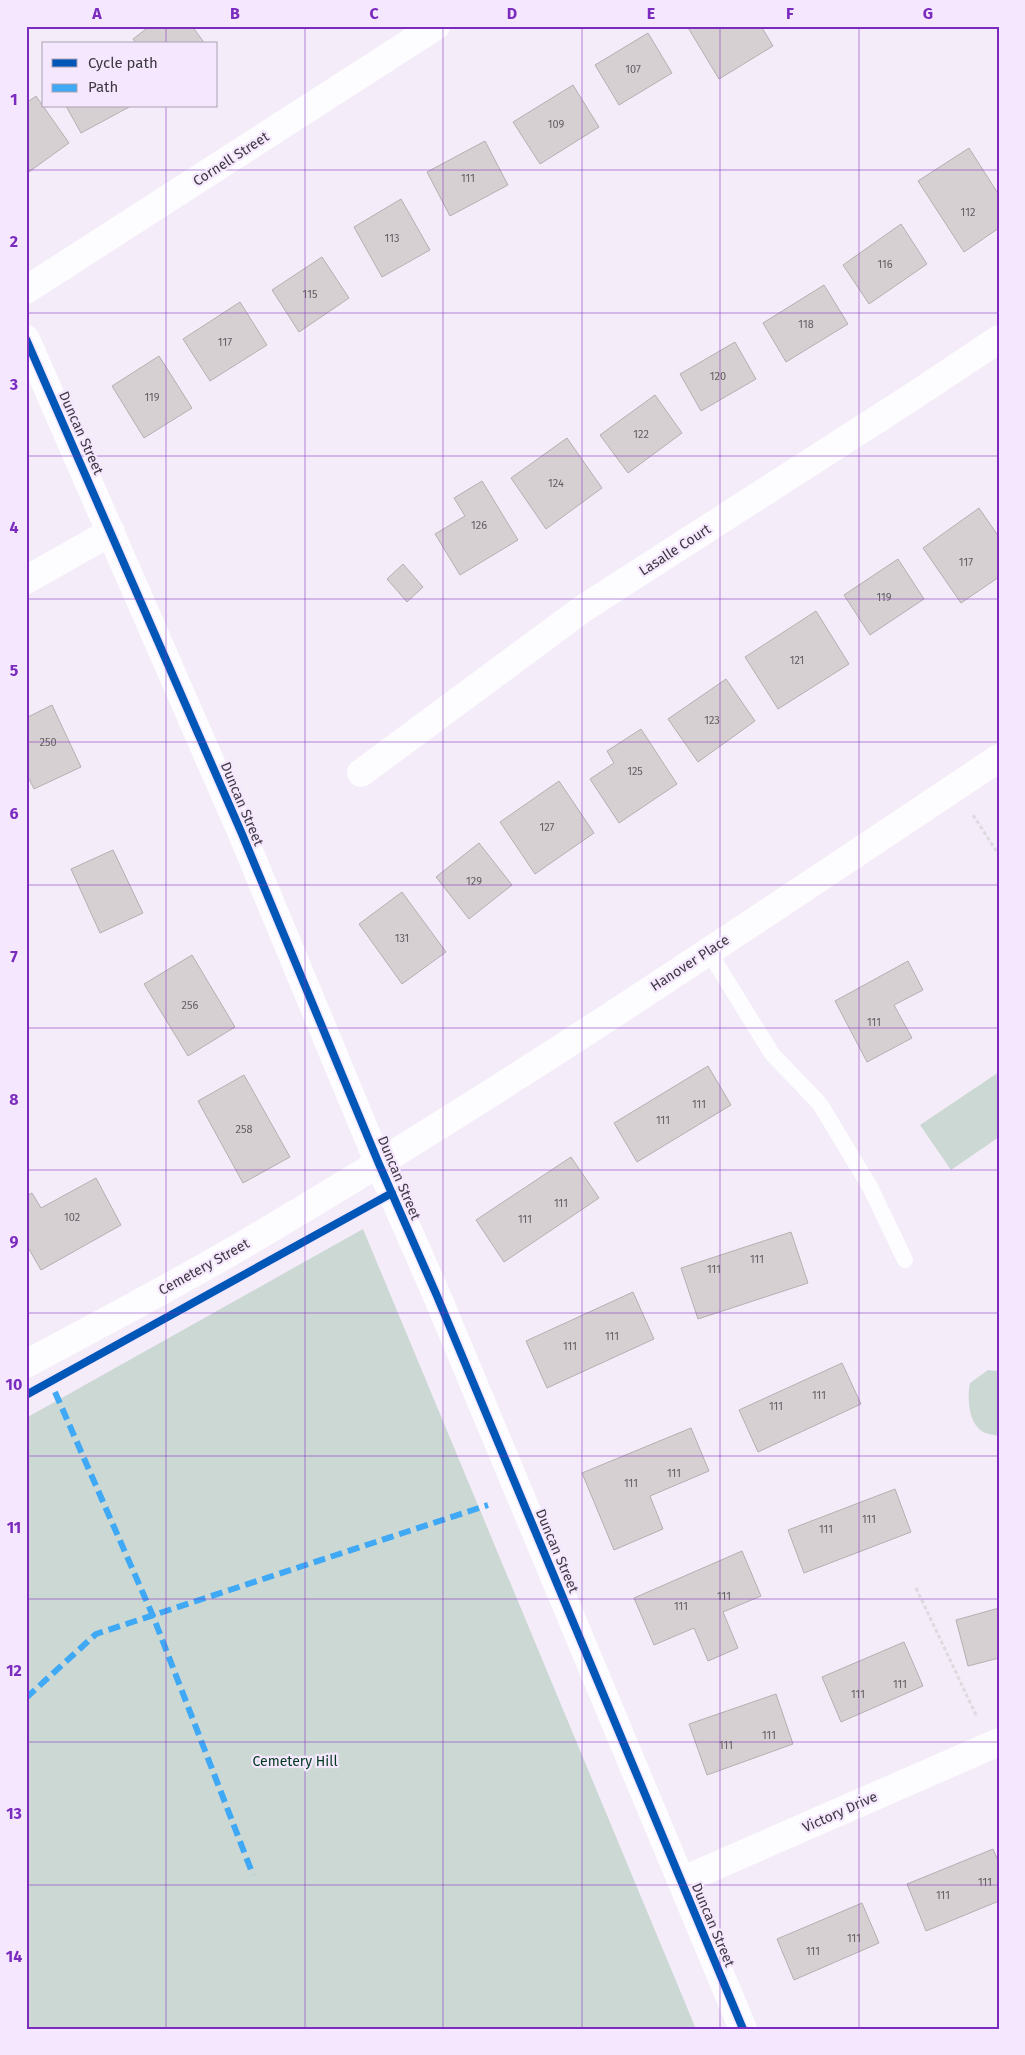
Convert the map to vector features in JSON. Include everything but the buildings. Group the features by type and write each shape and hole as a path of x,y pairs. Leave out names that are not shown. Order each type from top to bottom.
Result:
{"street":[{"name":"Cornell Street","path":"26,290 436,26"},
{"name":"Duncan Street","path":"26,339 242,834 379,1164 438,1296 743,2029"},
{"name":"Lasalle Court","path":"361,773 584,608 907,401 999,339"},
{"path":"26,580 110,532"},
{"name":"Hanover Place","path":"379,1164 709,952 999,758"},
{"name":"Cemetery Street","path":"26,1364 251,1241 379,1164"},
{"name":"Victory Drive","path":"680,1881 994,1744"}],"lane":[{"path":"709,952 772,1054 820,1104 870,1187 905,1260"}],"path":[{"path":"956,787 999,855"},
{"path":"916,1588 994,1744"}],"green space":[{"path":"999,1072 999,1137 951,1170 920,1125"},
{"name":"Cemetery Hill","path":"363,1229 696,2029 26,2029 26,1418"},
{"path":"988,1370 999,1371 999,1436 985,1433 978,1428 974,1423 970,1410 970,1383"}],"marked path":[{"path":"55,1392 153,1616 253,1875"},
{"path":"26,1698 96,1634 488,1505"}],"cycle path":[{"path":"26,339 242,834 743,2029"},
{"path":"26,1395 392,1193"}]}
